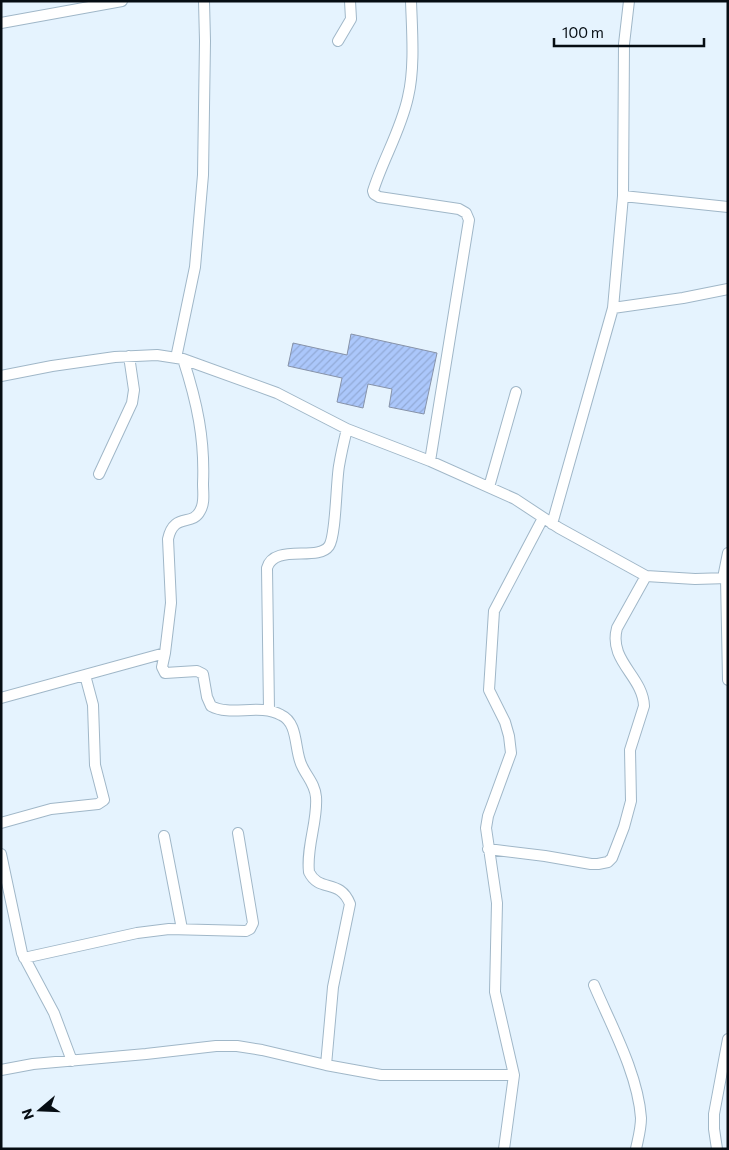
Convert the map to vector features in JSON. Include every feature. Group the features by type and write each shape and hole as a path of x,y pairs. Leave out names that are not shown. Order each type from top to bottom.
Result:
{"street":[{"path":"1,23 122,1"},
{"path":"204,1 203,175 195,267 179,359 193,391 199,420 204,465 203,501 197,516 174,524 170,530 168,539 171,602 162,667 164,673 197,671 203,674 209,702 215,708 221,710 269,710 282,715 293,727 297,753 302,767 313,783 316,797 308,867 310,874 316,882 341,890 350,904 333,987 326,1065"},
{"path":"338,41 351,19 350,1"},
{"path":"411,1 411,75 408,97 394,140 373,191 379,197 459,209 466,213 469,220 430,461"},
{"path":"552,524 613,308 623,196 624,44 629,1"},
{"path":"623,196 728,207"},
{"path":"613,308 683,298 728,289"},
{"path":"1,376 13,372 129,356 157,355 179,359 276,393 347,429 430,461 515,499 552,524 646,576 695,579 725,578"},
{"path":"99,474 132,403 134,390 129,356"},
{"path":"489,488 516,392"},
{"path":"269,710 268,564 287,554 322,551 329,546 339,467 347,429"},
{"path":"504,1149 514,1075 495,992 497,903 486,828 488,816 510,753 511,745 505,722 489,690 494,611 543,518"},
{"path":"728,553 725,578 728,680"},
{"path":"488,849 591,864 604,863 612,858 624,827 631,801 630,750 644,706 644,699 640,689 617,653 615,634 646,576"},
{"path":"1,698 165,653"},
{"path":"1,823 51,810 98,804 104,800 95,765 93,705 85,676"},
{"path":"24,958 137,933 169,929 246,931 252,927 252,917 238,833"},
{"path":"164,836 182,929"},
{"path":"1,854 3,874 24,958 54,1013 72,1061"},
{"path":"594,985 634,1083 641,1119 636,1149"},
{"path":"717,1149 714,1114 728,1039"},
{"path":"1,1070 33,1064 216,1046 237,1046 381,1075 514,1075"}],"building":[{"path":"351,334 437,353 424,414 389,407 392,389 368,384 363,408 337,402 342,378 288,366 293,343 347,355"}]}
